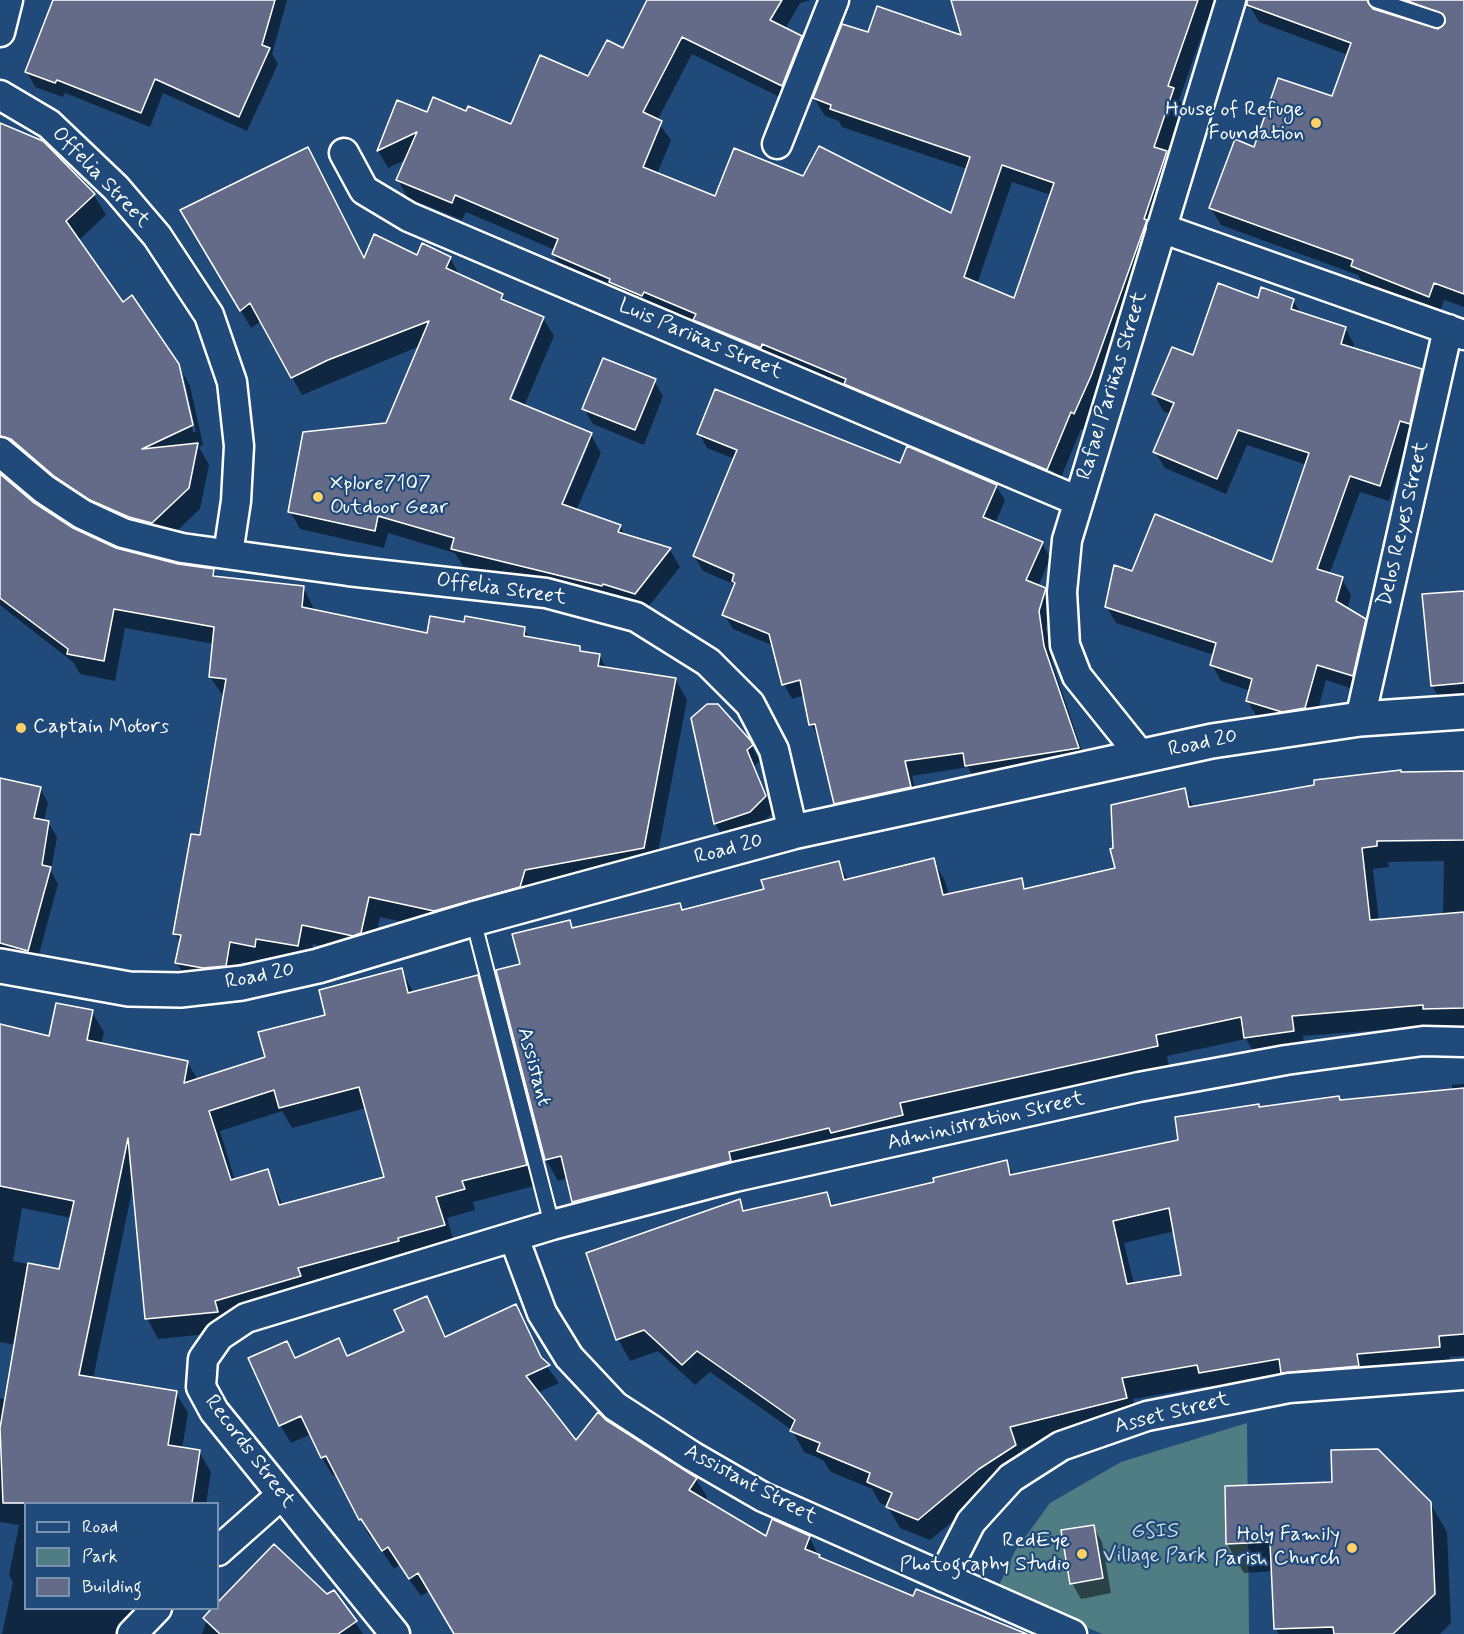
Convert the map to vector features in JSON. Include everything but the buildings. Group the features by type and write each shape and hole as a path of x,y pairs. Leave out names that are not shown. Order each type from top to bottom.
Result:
{"street":[{"path":"0,32 8,0"},
{"path":"777,144 834,0"},
{"name":"Rafael Pariñas Street","path":"1142,757 1077,676 1065,645 1062,592 1067,540 1231,0"},
{"name":"Offelia Street","path":"0,95 49,124 116,188 157,236 209,315 232,382 239,446 236,501 228,554"},
{"name":"Luis Pariñas Street","path":"344,153 364,190 409,217 1078,501"},
{"name":"Delos Reyes Street","path":"1161,228 1456,332 1360,719"},
{"name":"Offelia Street","path":"0,452 45,489 82,514 123,533 182,548 348,571 546,593 636,617 708,662 750,704 774,750 793,832"},
{"name":"Road 20","path":"0,966 129,989 180,990 242,982 318,966 473,919 793,832 1212,741 1360,719 1464,712"},
{"name":"Administration Street","path":"514,1238 552,1225 735,1177 1139,1087 1298,1058 1423,1041 1464,1042"},
{"name":"Records Street","path":"395,1634 280,1496 214,1411 201,1387 203,1359 219,1336 246,1318 514,1238"},
{"name":"Assistant Street","path":"514,1238 542,1313 569,1358 615,1406 692,1456 763,1497 1072,1634"},
{"name":"Asset Street","path":"943,1577 971,1522 1011,1478 1061,1446 1147,1416 1289,1388 1464,1375"},
{"path":"219,1550 280,1496"},
{"path":"132,1634 155,1610"}],"lane":[{"path":"1376,0 1437,20"},
{"name":"Assistant","path":"473,919 552,1225"}],"green space":[{"name":"GSIS Village Park","path":"1247,1423 1249,1634 1103,1634 996,1592 1015,1551 1050,1503 1121,1462"}],"place":[{"name":"House of Refuge Foundation","path":"1316,123"},
{"name":"Xplore7107 Outdoor Gear","path":"318,497"},
{"name":"Captain Motors","path":"21,728"},
{"name":"Holy Family Parish Church","path":"1352,1548"},
{"name":"RedEye Photography Studio","path":"1082,1554"}]}
